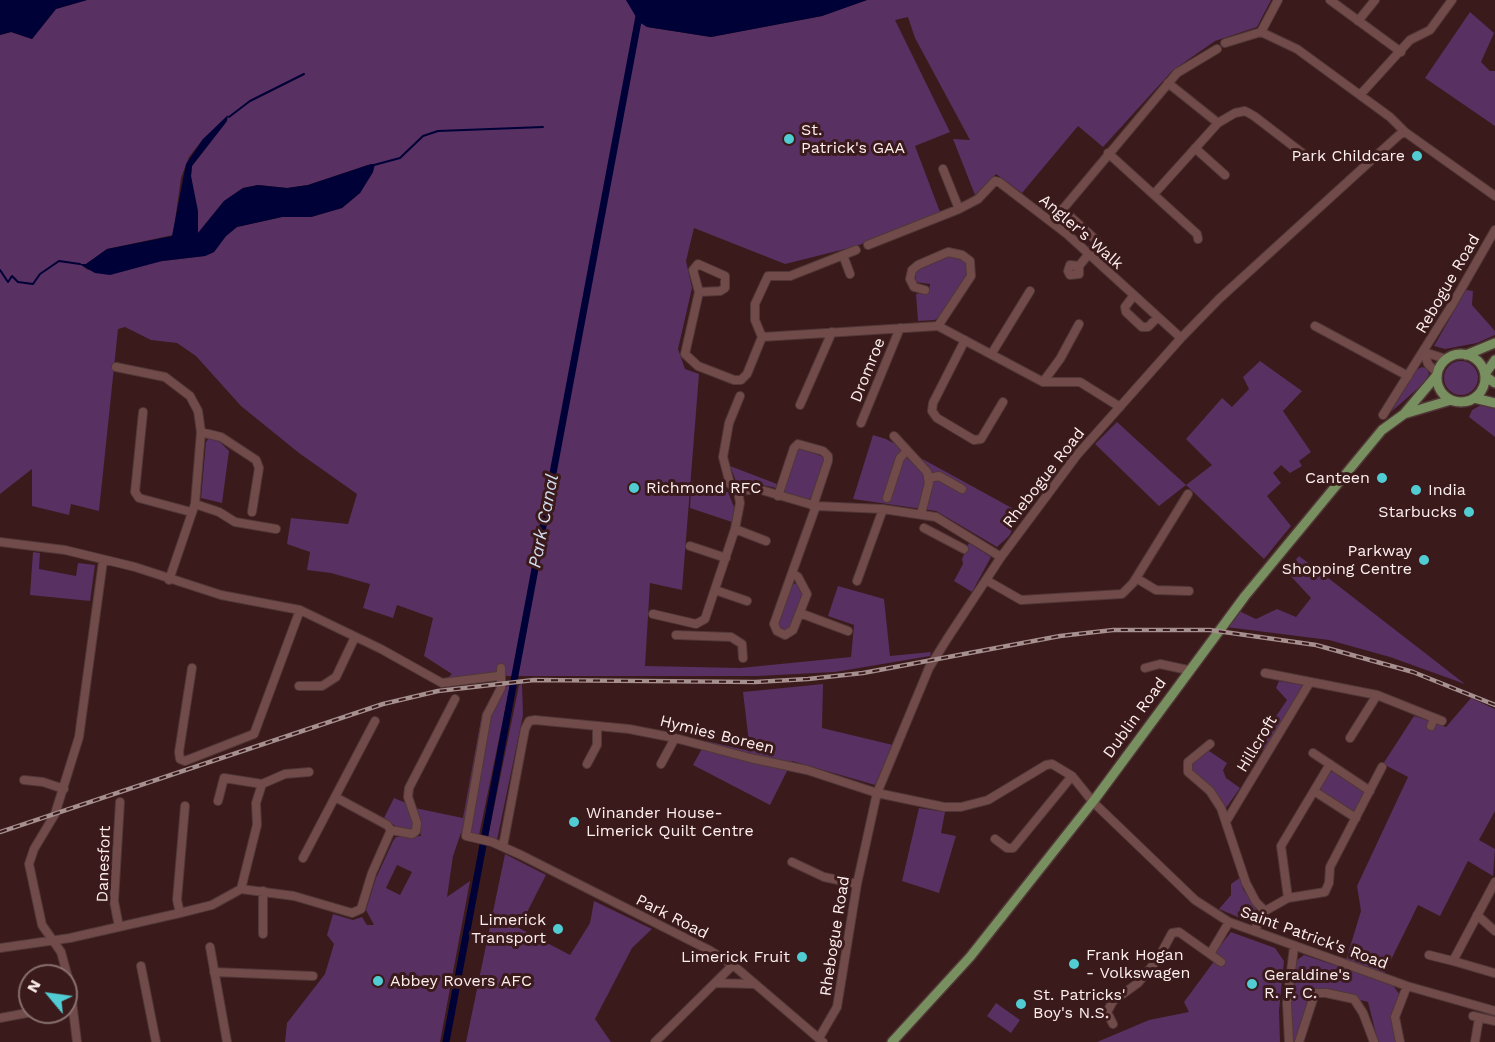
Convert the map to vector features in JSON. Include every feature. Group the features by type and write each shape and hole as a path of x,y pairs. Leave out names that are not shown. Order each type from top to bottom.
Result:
{"main road":[{"path":"1404,414 1437,374 1446,359 1495,343"},
{"path":"1466,354 1478,361 1485,375 1495,383"},
{"path":"1404,414 1451,400 1466,401 1474,398 1480,392 1485,375 1495,360"},
{"path":"1437,374 1441,392 1451,400"},
{"path":"1474,398 1495,403"},
{"name":"Dublin Road","path":"892,1042 970,957 1093,802 1188,670 1252,587 1372,442 1393,421 1404,414"}],"street":[{"path":"1261,32 1278,0"},
{"path":"1330,0 1401,52"},
{"path":"1358,21 1375,0"},
{"path":"1360,95 1371,80 1389,66 1410,40 1430,30 1452,0"},
{"path":"1225,43 1261,32 1297,49 1401,126 1405,132 1495,196"},
{"path":"1052,222 1177,73 1217,49"},
{"path":"1168,83 1218,123"},
{"path":"1154,194 1218,123 1227,117 1245,111 1310,159"},
{"name":"Rhebogue Road","path":"821,1040 837,1007 857,884 877,793 929,668 1001,557 1077,455 1181,338 1226,293 1405,132"},
{"path":"1195,148 1225,175"},
{"path":"1108,153 1197,234 1198,239"},
{"path":"943,169 959,209"},
{"name":"Angler's Walk","path":"868,245 959,209 978,198 990,185 999,182 1052,222 1181,338"},
{"path":"1062,209 1096,240 1089,255 1079,266"},
{"name":"Rebogue Road","path":"1383,415 1424,352 1495,230"},
{"path":"699,292 720,291 725,288 725,276 698,264 693,270 699,292 685,354 689,359 734,380 741,380 747,374 762,337 755,320 755,304 768,276 772,274 790,276 856,250"},
{"path":"925,290 914,287 910,279 912,270 948,252 962,255 970,261 971,276 938,326 1043,381 1080,382 1120,407"},
{"path":"843,255 850,274"},
{"path":"992,354 1030,291"},
{"path":"1134,295 1125,307 1126,312 1142,327 1148,327 1158,317"},
{"path":"1043,381 1060,359 1079,324"},
{"name":"Dromroe","path":"762,337 938,326"},
{"path":"1315,326 1408,376"},
{"name":"Dromroe","path":"861,423 900,328"},
{"path":"800,405 832,332"},
{"path":"965,340 933,403 932,411 937,418 974,440 981,439 1003,402"},
{"name":"Rebogue Road","path":"1424,352 1446,359"},
{"name":"Rebogue Road","path":"1424,352 1428,364 1437,374"},
{"path":"116,367 152,372 177,385 190,396 198,411 201,432 195,504 169,580"},
{"path":"652,614 696,624 705,619 735,529 740,503 738,491 730,483 725,472 723,457 729,423 740,396"},
{"path":"142,412 135,492 139,498 191,512"},
{"path":"201,432 221,437 256,460 258,468 252,512"},
{"path":"894,436 929,478"},
{"path":"778,496 794,448 798,444 823,452 828,456 815,506 774,624 777,631 785,635 793,630 807,594 798,578 792,573"},
{"path":"886,498 900,458 908,451"},
{"path":"929,478 939,476 962,489"},
{"path":"921,514 929,478"},
{"path":"738,491 758,489 815,506 882,509 936,517 1001,557"},
{"path":"986,580 1021,600 1122,594 1136,578 1188,494"},
{"path":"195,504 219,512 236,522 276,529"},
{"path":"857,581 882,509"},
{"path":"943,538 950,525"},
{"path":"924,528 964,549"},
{"path":"735,529 766,541"},
{"path":"0,542 55,549 135,567 169,580 221,595 300,610 442,683 500,677 501,668"},
{"path":"690,546 726,558"},
{"path":"63,964 61,952 42,925 29,864 33,849 55,814 79,737 103,561"},
{"path":"1136,578 1156,590 1189,591"},
{"path":"715,590 747,601"},
{"path":"192,668 179,753 180,759 185,761 254,734 300,610"},
{"path":"800,614 848,632"},
{"path":"696,624 696,636"},
{"path":"676,635 730,637 742,644 743,658"},
{"path":"299,686 322,686 336,677 355,637"},
{"path":"1145,668 1160,664 1188,670"},
{"path":"1264,673 1377,695 1438,719 1431,726"},
{"name":"Park Road","path":"500,677 501,688 487,715 466,836 503,846 709,950 733,965 821,1040"},
{"name":"Hillcroft","path":"1227,820 1310,682"},
{"path":"1350,738 1377,695"},
{"path":"335,797 387,825 391,830 412,834 416,831 417,823 408,797 409,788 455,699"},
{"path":"303,858 375,721"},
{"name":"Hymies Boreen","path":"503,846 525,729 529,721 629,729 675,738 807,770 877,793 944,807 961,807 988,800 1046,765 1058,765 1072,776"},
{"path":"587,764 597,745 597,727"},
{"path":"661,764 675,738"},
{"path":"1210,744 1188,762 1188,772 1210,791 1227,820 1230,839 1240,860 1246,883 1256,902 1265,910"},
{"path":"1313,753 1370,791"},
{"path":"1288,898 1281,846 1330,764"},
{"path":"1254,931 1265,910 1288,898 1325,892 1329,883 1330,867 1383,766"},
{"path":"218,801 224,778 262,784 285,774 309,772"},
{"path":"995,839 1007,848 1013,848 1072,776"},
{"name":"Saint Patrick's Road","path":"1072,776 1093,802 1195,900 1229,922 1407,986 1495,1010"},
{"path":"24,780 43,782 64,789"},
{"path":"241,889 257,825 256,803 262,784"},
{"path":"1314,791 1356,818"},
{"name":"Danesfort","path":"119,927 114,901 120,802"},
{"path":"180,913 177,900 185,806"},
{"path":"0,948 52,938 70,938 213,905 241,889 294,896 352,913 361,909 372,873 391,830"},
{"path":"792,862 824,877 857,884"},
{"path":"1453,961 1495,882"},
{"path":"263,891 263,934"},
{"path":"1477,915 1495,931"},
{"path":"1210,954 1229,922"},
{"path":"1113,1024 1107,1012 1113,1001 1138,983 1158,959 1172,933 1179,932 1221,962"},
{"path":"210,947 227,1042"},
{"path":"1289,1042 1287,1003 1294,947"},
{"path":"1429,955 1494,972"},
{"path":"655,1042 733,965"},
{"path":"141,966 156,1042"},
{"path":"214,972 313,976"},
{"path":"716,983 755,984"},
{"path":"1400,1042 1395,1017 1407,986"},
{"path":"1299,1042 1315,993 1353,999 1363,1013 1374,1042"},
{"path":"0,1018 18,1015"},
{"path":"1476,1042 1476,1017 1495,1021"},
{"path":"73,1024 77,1042"}],"shaded area":[{"path":"0,0 87,0 56,9 32,39 11,32 0,35"},
{"path":"87,0 626,0 647,27 711,37 822,16 867,0 1271,0 1257,27 1215,41 1172,71 1103,147 1078,126 1022,193 996,174 975,195 953,139 970,140 915,38 908,17 895,20 950,132 915,146 940,212 857,246 785,264 694,228 686,261 692,288 678,349 685,369 699,374 682,590 650,583 645,666 740,668 851,657 854,625 828,616 838,586 884,599 890,656 931,652 930,656 835,672 758,676 507,676 502,673 446,679 452,674 424,656 433,618 397,605 393,618 363,608 370,584 331,573 307,570 310,552 287,544 291,518 348,524 357,494 299,453 241,406 196,356 177,343 151,340 125,327 118,329 99,511 71,504 69,515 32,506 32,469 0,494 0,35 11,32 32,39 56,9","holes":["227,121 192,166 191,176 198,233 224,201 243,188 258,185 287,188 308,185 368,165 373,172 360,193 342,208 311,217 282,217 237,227 226,236 214,252 205,256 88,270 80,264 86,264 107,249 173,235 181,178 189,157 203,139"]},
{"path":"626,0 867,0 822,16 711,37 647,27 639,22"},
{"path":"1470,12 1494,33 1481,62 1490,71 1495,71 1495,126 1425,78"},
{"path":"228,115 227,121 192,166 191,176 198,211 198,233 224,201 243,188 258,185 287,188 308,185 375,164 373,172 360,193 342,208 311,217 282,217 237,227 226,236 214,252 205,256 162,261 110,275 95,273 79,264 86,264 107,249 172,236 186,164 203,139"},
{"path":"952,255 962,258 967,264 968,273 941,315 935,320 918,321 916,294 929,291 930,284 915,282 916,271"},
{"path":"1466,290 1473,291 1472,305 1495,331 1495,335 1477,343 1445,349 1434,346"},
{"path":"1260,361 1302,391 1283,411 1311,452 1299,461 1302,466 1290,473 1281,465 1273,473 1281,483 1267,496 1291,526 1264,559 1186,485 1212,465 1186,439 1222,398 1232,407 1249,389 1243,377"},
{"path":"1461,361 1473,366 1478,378 1473,390 1461,395 1449,390 1444,378 1449,366"},
{"path":"1422,367 1428,369 1429,374 1424,383 1391,412 1416,370"},
{"path":"1481,405 1495,405 1495,437 1469,417 1472,410"},
{"path":"1117,422 1186,485 1159,506 1095,444"},
{"path":"873,435 886,439 1021,513 1009,536 997,547 936,511 853,499"},
{"path":"209,438 220,442 229,451 222,503 201,498 206,442"},
{"path":"800,448 826,458 812,497 808,500 785,493 783,490 796,452"},
{"path":"730,466 777,484 776,488 758,484 737,484"},
{"path":"691,490 728,492 734,507 732,522 690,508"},
{"path":"969,543 991,557 972,592 954,581 963,564 962,559"},
{"path":"33,552 40,553 39,569 76,576 78,563 95,565 90,601 30,595"},
{"path":"1299,556 1465,684 1390,657 1329,640 1226,627 1237,610 1256,619 1277,609 1296,617 1311,598 1286,571"},
{"path":"797,583 804,593 790,629 785,632 778,627 792,584"},
{"path":"1279,681 1304,687 1264,751 1256,746 1287,700 1276,688"},
{"path":"522,684 523,715 497,840 488,837 519,685"},
{"path":"823,684 822,728 893,745 875,785 792,761 770,805 693,765 706,741 750,751 743,692"},
{"path":"510,686 479,835 461,833 453,856 447,897 470,881 440,1042 285,1042 287,1023 325,974 334,944 327,935 333,914 353,920 362,917 367,925 374,925 366,910 376,878 393,841 396,837 421,836 415,808 463,818 482,714 496,688","holes":["397,865 412,872 400,895 386,888"]},
{"path":"1471,698 1495,709 1495,811 1479,840 1495,849 1493,876 1468,861 1440,916 1418,905 1384,974 1346,960 1361,911 1357,886 1408,777 1383,764 1414,716 1430,721 1428,727 1434,729 1437,724 1446,727"},
{"path":"1206,749 1227,763 1223,770 1226,778 1240,788 1226,808 1216,794 1192,771 1191,765"},
{"path":"1335,771 1364,790 1365,795 1356,811 1351,812 1322,792 1320,788 1330,772"},
{"path":"394,798 406,803 414,828 412,831 401,830 384,818"},
{"path":"919,808 945,812 941,833 956,836 939,893 902,881"},
{"path":"505,854 546,875 519,928 570,955 590,923 594,901 652,929 632,948 595,1019 611,1042 466,1042"},
{"path":"1241,877 1243,889 1257,910 1250,922 1219,909 1231,895 1231,884"},
{"name":"Geraldine's R. F. C.","path":"1231,932 1275,948 1284,961 1279,1011 1280,1042 1097,1042 1149,1020 1189,1012 1184,1002 1215,960 1216,951"},
{"path":"1304,955 1392,984 1400,995 1391,1022 1397,1042 1378,1042 1368,1002 1315,988 1296,1042 1293,1042 1291,1007 1293,981 1297,960"},
{"path":"996,1003 1020,1020 1011,1033 987,1016"}],"waterway":[{"name":"Park Canal","path":"446,1042 642,0"},
{"path":"229,117 250,101 304,74"},
{"path":"374,165 400,158 423,136 438,131 543,127"},
{"path":"0,270 8,282 12,276 18,282 33,284 40,274 59,261 80,264"}],"railway":[{"path":"0,832 383,704 438,691 534,680 755,682 808,679 863,673 1060,636 1113,630 1210,630 1316,645 1413,672 1495,705"}],"place":[{"name":"St. Patrick's GAA","path":"789,139"},
{"name":"Park Childcare","path":"1417,156"},
{"name":"Canteen","path":"1382,478"},
{"name":"Richmond RFC","path":"634,488"},
{"name":"India","path":"1416,490"},
{"name":"Starbucks","path":"1469,512"},
{"name":"Parkway Shopping Centre","path":"1424,560"},
{"name":"Winander House- Limerick Quilt Centre","path":"574,822"},
{"name":"Limerick Transport","path":"558,929"},
{"name":"Limerick Fruit","path":"802,957"},
{"name":"Frank Hogan - Volkswagen","path":"1074,964"},
{"name":"Abbey Rovers AFC","path":"378,981"},
{"name":"Geraldine's R. F. C.","path":"1252,984"},
{"name":"St. Patricks' Boy's N.S.","path":"1021,1004"}]}
